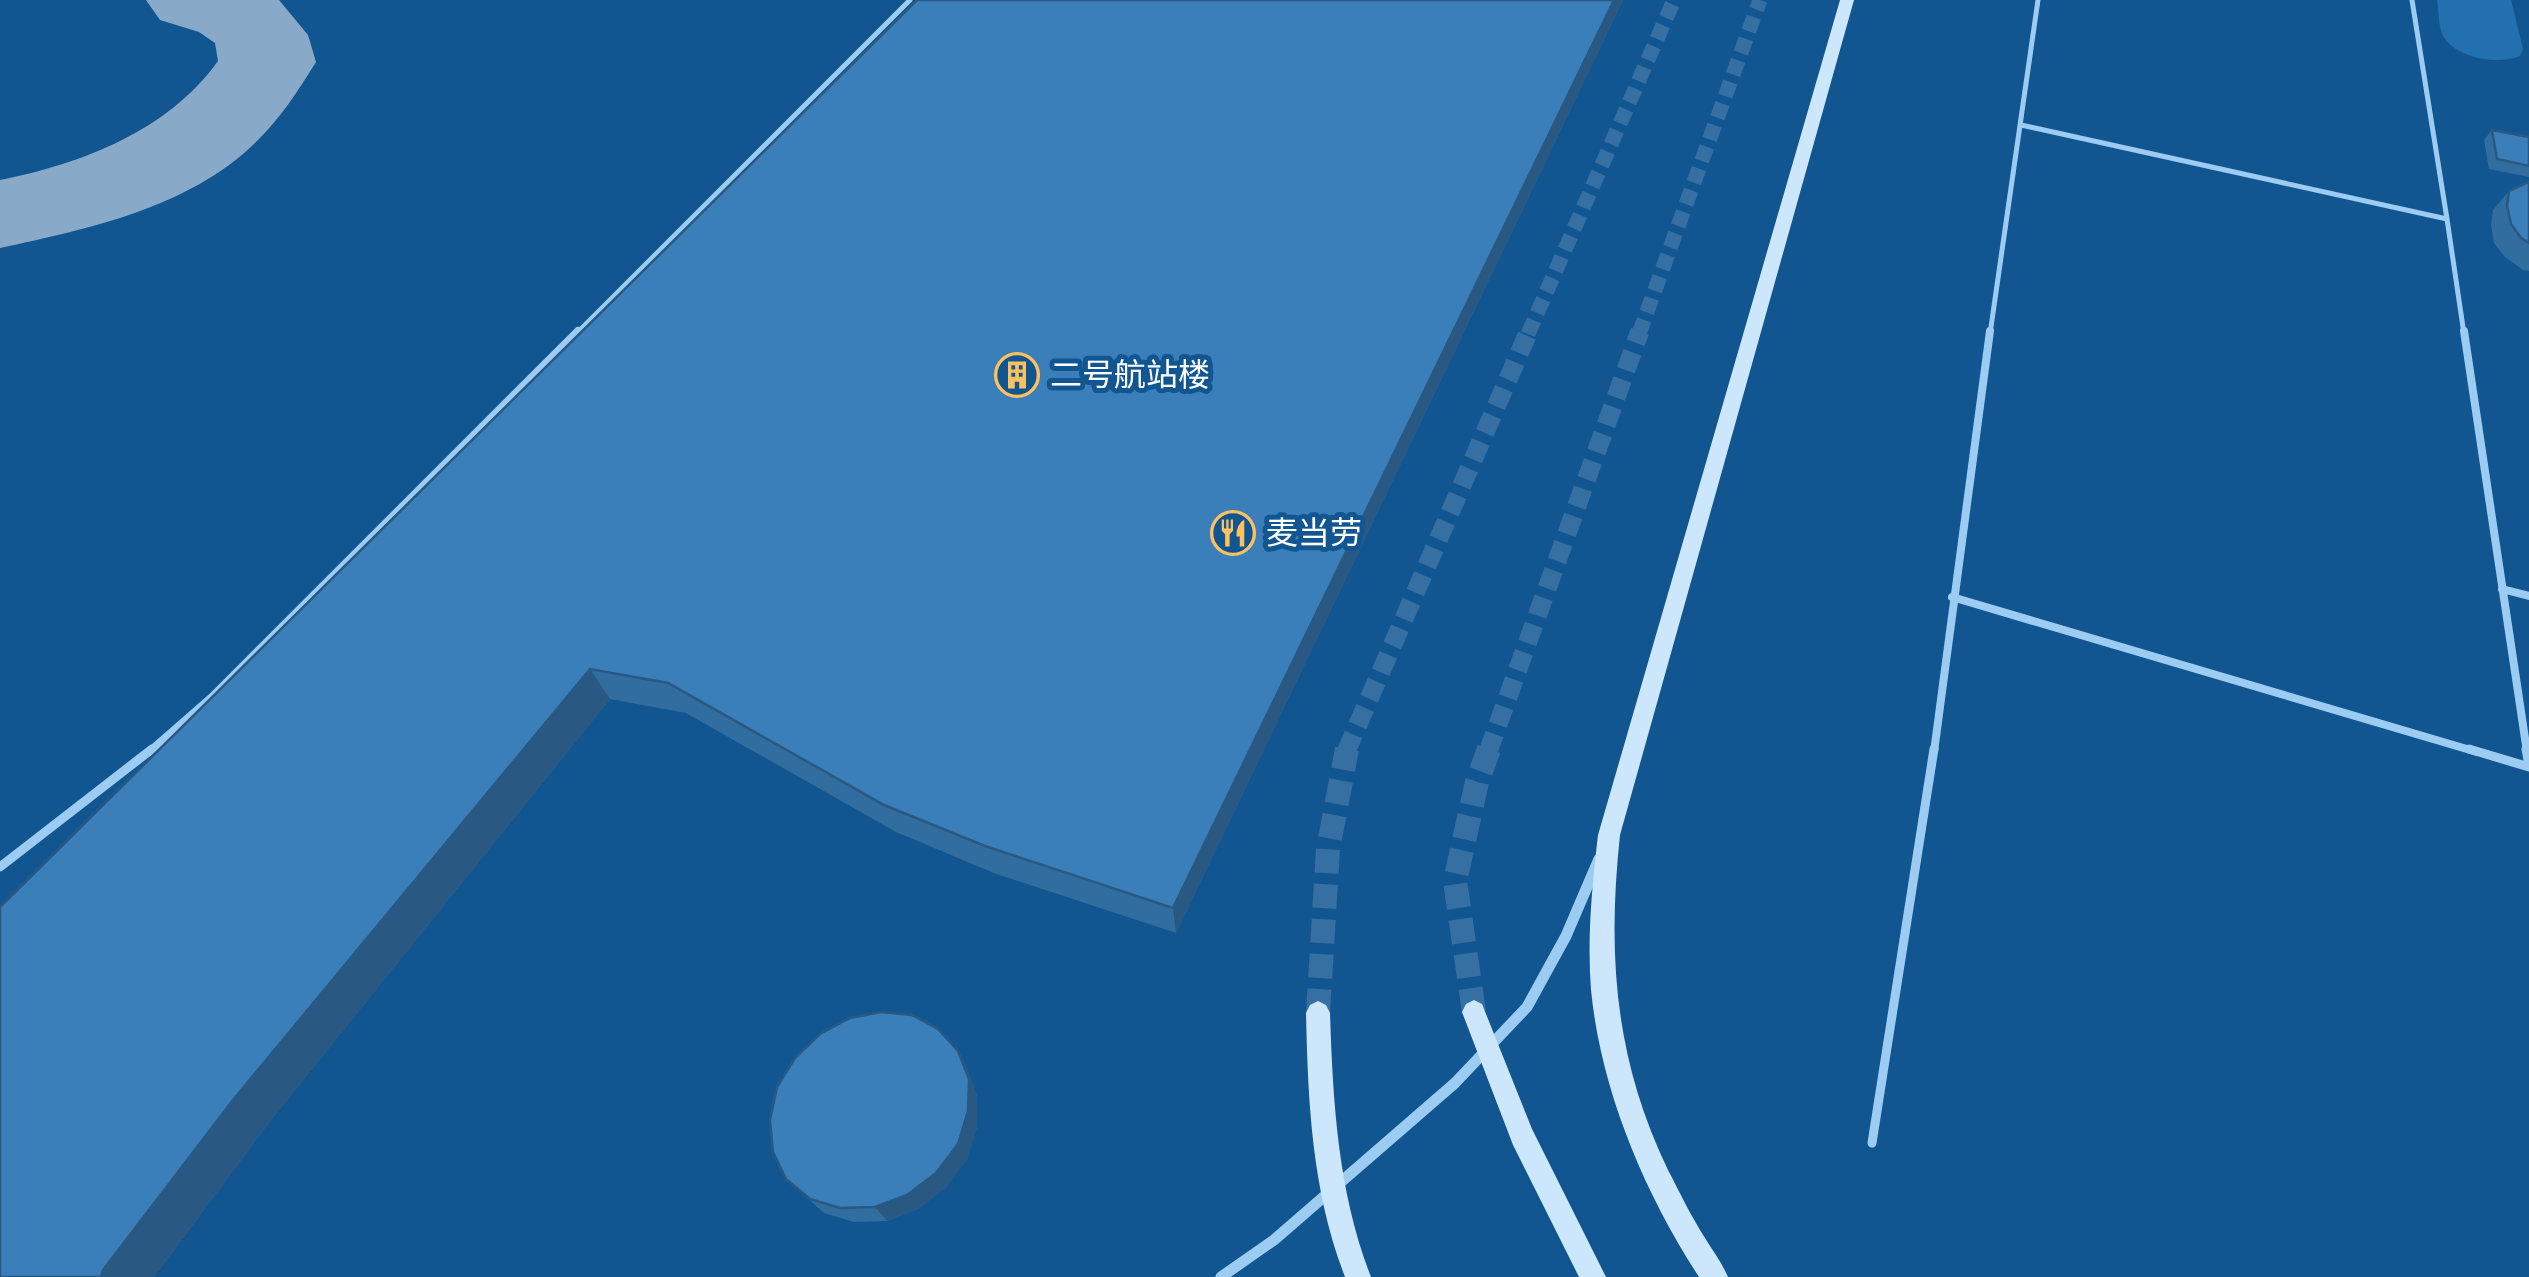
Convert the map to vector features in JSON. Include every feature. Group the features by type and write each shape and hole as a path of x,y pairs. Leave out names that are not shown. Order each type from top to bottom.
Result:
{"street":[{"path":"1220,1277 1274,1240 1455,1083 1527,1008 1566,936 1609,835 1848,0"},
{"path":"1609,835 1604,884 1604,991 1618,1062 1636,1122 1665,1187 1715,1277"},
{"path":"1474,1012 1522,1136 1593,1277"},
{"path":"1318,1014 1320,1091 1329,1169 1346,1248 1358,1277"}],"lane":[{"path":"0,867 114,782 212,697 910,0"},
{"path":"1872,1143 1935,745 1952,598 2038,0"},
{"path":"1952,598 2529,767 2412,0"},
{"path":"2021,126 2447,218"},
{"path":"2502,589 2529,596"}],"shaded area":[{"path":"2437,0 2511,0 2523,49 2520,56 2502,60 2480,58 2452,46 2441,31"}],"building":[{"name":"二号航站楼","path":"917,0 1614,0 1173,908 985,846 884,805 668,683 590,669 233,1100 101,1277 0,1277 0,907"},
{"path":"2492,130 2529,137 2529,166 2497,159"},
{"path":"2529,182 2529,243 2511,224 2507,206 2509,191"},
{"path":"881,1012 912,1015 938,1029 958,1051 969,1079 968,1111 958,1144 936,1173 907,1195 875,1207 840,1208 810,1199 786,1179 773,1152 770,1120 777,1087 795,1058 820,1034 850,1018"}],"taxiway":[{"path":"0,214 77,196 152,166 186,147 245,95 267,62 260,35 232,12 193,0"}],"tunnel":[{"path":"1528,334 1674,0"},
{"path":"1639,334 1760,0"},
{"path":"1347,750 1529,331"},
{"path":"1488,752 1640,331"},
{"path":"1474,1012 1455,881 1477,782 1489,749"},
{"path":"1318,1013 1328,849 1347,750"}],"place":[{"name":"二号航站楼","path":"1017,375"},
{"name":"麦当劳","path":"1233,533"}]}
